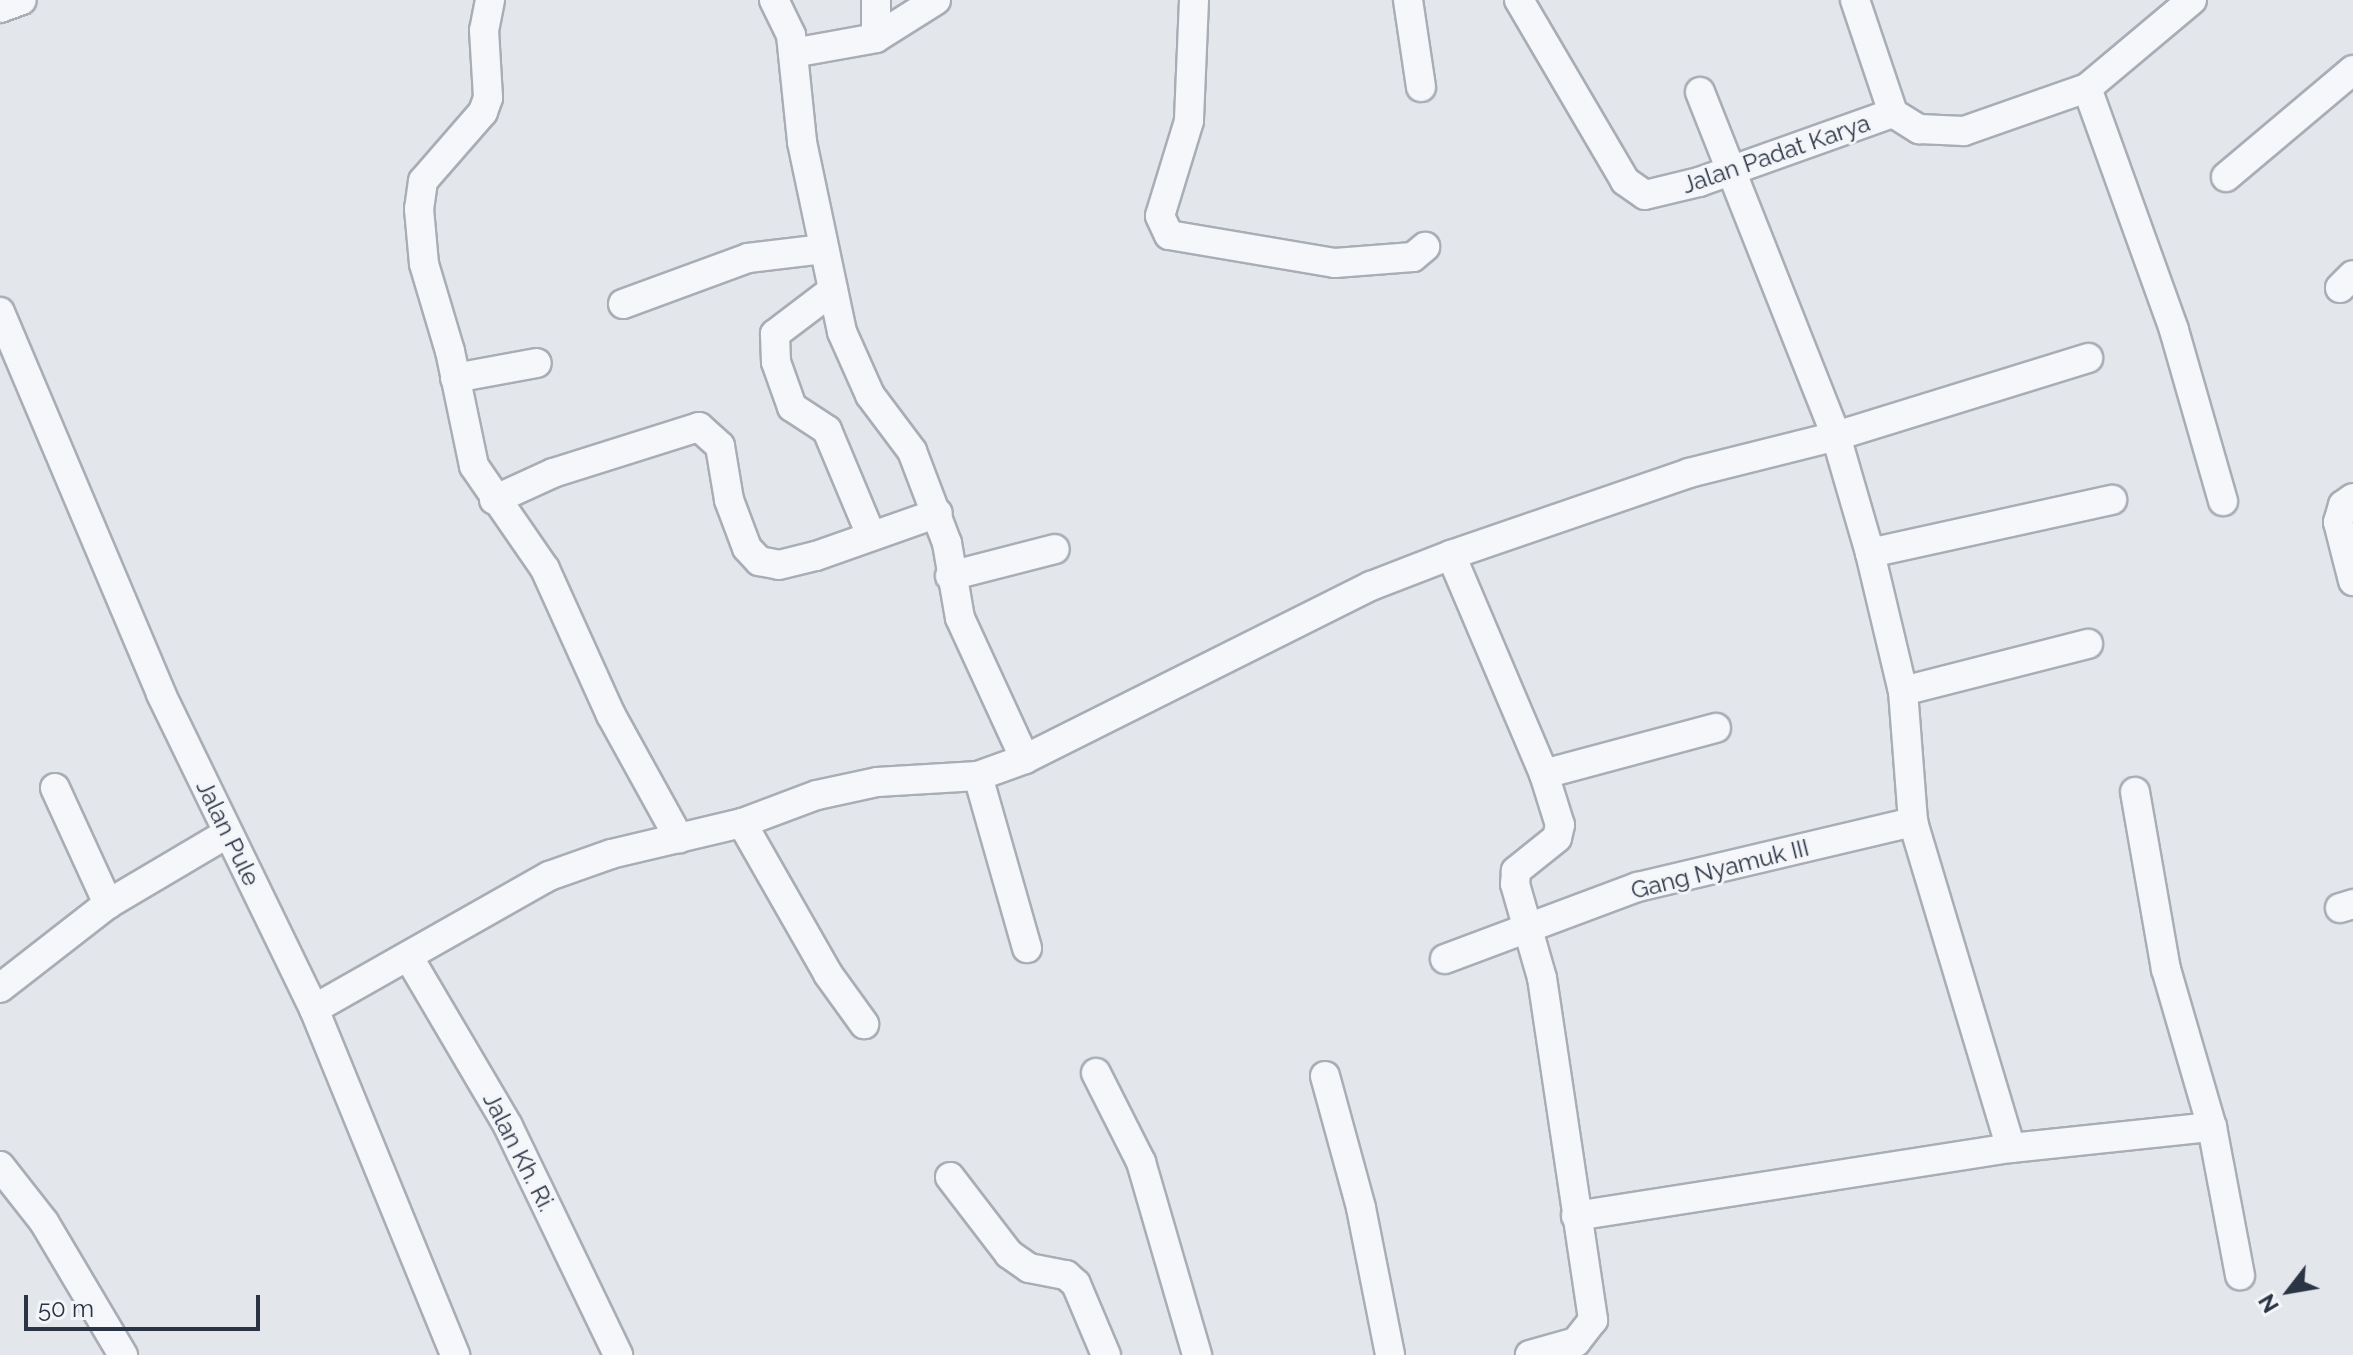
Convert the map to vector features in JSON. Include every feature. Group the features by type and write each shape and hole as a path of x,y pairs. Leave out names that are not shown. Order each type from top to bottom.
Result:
{"street":[{"path":"0,8 22,0"},
{"path":"490,0 484,15 488,98 483,112 423,181 419,209 424,264 455,378 474,466 494,500 545,569 611,715 679,838"},
{"path":"774,0 791,35 802,142 842,332 870,395 912,451 938,513 950,576 973,650 1025,759"},
{"path":"876,0 876,38"},
{"path":"793,53 876,38 936,0"},
{"path":"1194,0 1189,121 1160,216 1169,235 1335,263 1413,257 1425,247"},
{"path":"1408,0 1421,87"},
{"name":"Jalan Padat Karya","path":"1519,0 1625,181 1645,195 1732,171 1893,113 1919,129 1964,131 2087,88 2192,0"},
{"path":"1855,0 1893,113"},
{"path":"2226,177 2353,70"},
{"path":"2087,88 2174,330 2223,501"},
{"path":"1700,92 1836,436 1870,553 1903,691 1913,822 2011,1148"},
{"path":"623,304 748,258 823,249"},
{"path":"833,290 775,334 776,362 792,407 827,430 871,535"},
{"name":"Jalan Pule","path":"0,312 161,694 314,1009 455,1355"},
{"path":"314,1009 549,876 742,823 817,795 877,782 978,776 1025,759 1371,586 1451,555 1689,473 1836,436 2088,358"},
{"path":"455,378 537,363"},
{"path":"494,500 553,473 699,427 720,446 729,500 747,548 759,561 779,565 938,513"},
{"path":"2353,498 2343,505 2338,522 2353,581"},
{"path":"1870,553 2112,500"},
{"path":"950,576 1055,549"},
{"path":"1451,555 1544,774 1560,825 1557,838 1516,871 1531,928 1593,1320 1576,1342 1530,1355"},
{"path":"1903,691 2088,644"},
{"path":"1544,774 1716,728"},
{"path":"978,776 1027,948"},
{"path":"55,788 108,904"},
{"path":"2135,792 2171,993 2212,1127 2240,1275"},
{"name":"Gang Nyamuk III","path":"1445,959 1638,887 1913,822"},
{"path":"742,823 828,974 864,1024"},
{"path":"0,988 108,904 228,833"},
{"name":"Jalan Kh. Ri.","path":"408,956 508,1126 618,1355"},
{"path":"1096,1073 1141,1162 1197,1355"},
{"path":"1325,1076 1361,1208 1390,1355"},
{"path":"1576,1216 2011,1148 2212,1127"},
{"path":"0,1166 44,1222 123,1355"},
{"path":"950,1177 1009,1254 1029,1268 1066,1275 1076,1284 1106,1355"}]}
